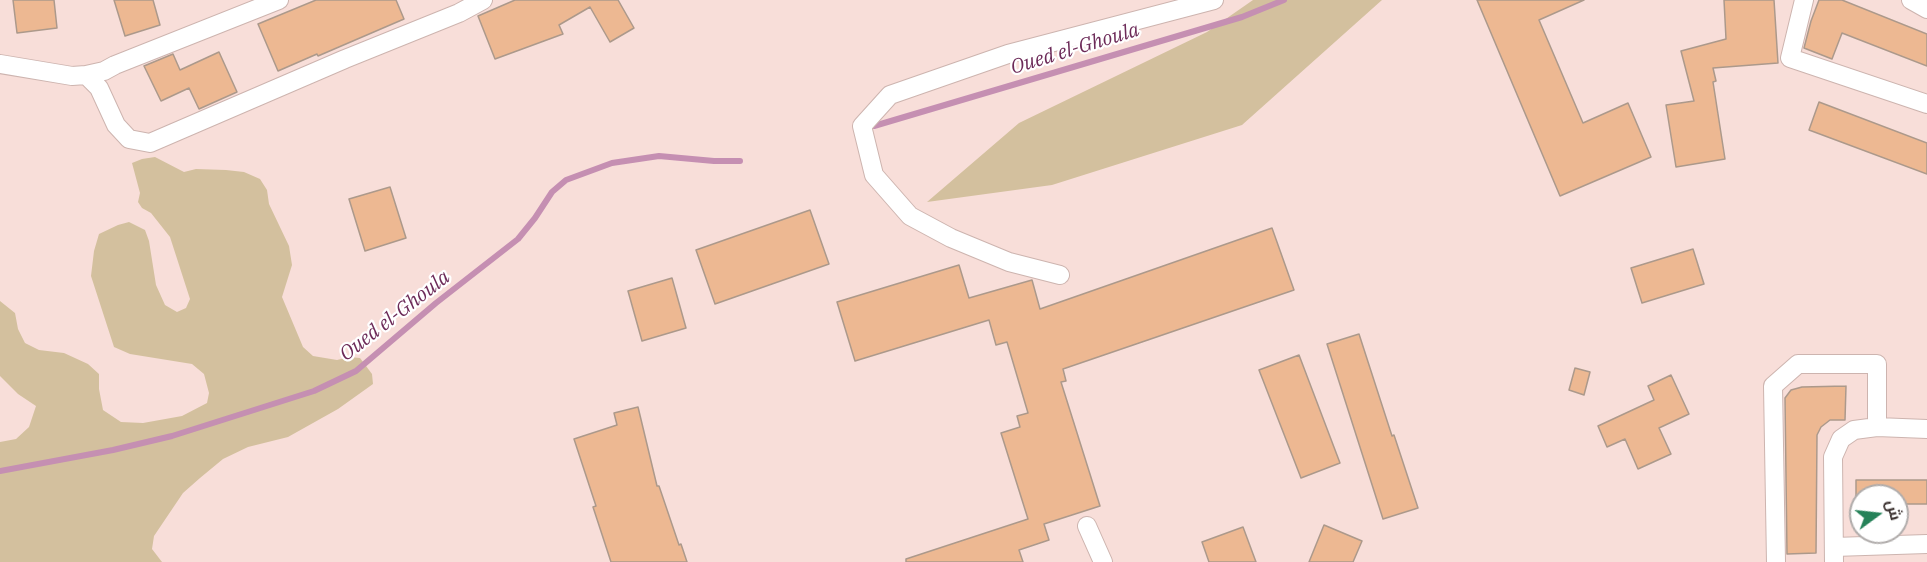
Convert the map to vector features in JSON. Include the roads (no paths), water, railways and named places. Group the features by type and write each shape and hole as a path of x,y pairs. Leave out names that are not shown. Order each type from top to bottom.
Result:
{"street":[{"path":"0,64 72,76 104,71 279,0"},
{"path":"86,75 99,88 116,125 129,139 150,143 483,0"},
{"path":"1060,275 1009,262 951,238 910,216 874,175 862,126 890,95 901,91 1008,54 1214,0"},
{"path":"1804,0 1790,58 1927,104"},
{"path":"1911,0 1927,9"},
{"path":"1776,562 1773,386 1798,364 1877,364 1878,427"},
{"path":"1927,429 1878,427 1854,430 1841,439 1833,458 1834,555 1927,544"},
{"path":"1087,526 1103,562"}],"waterway":[{"name":"Oued el-Ghoula","path":"874,126 1242,17 1284,0"},
{"name":"Oued el-Ghoula","path":"0,471 113,450 172,436 314,391 356,371 436,303 518,239 552,192 566,180 612,163 659,156 740,161"}]}
